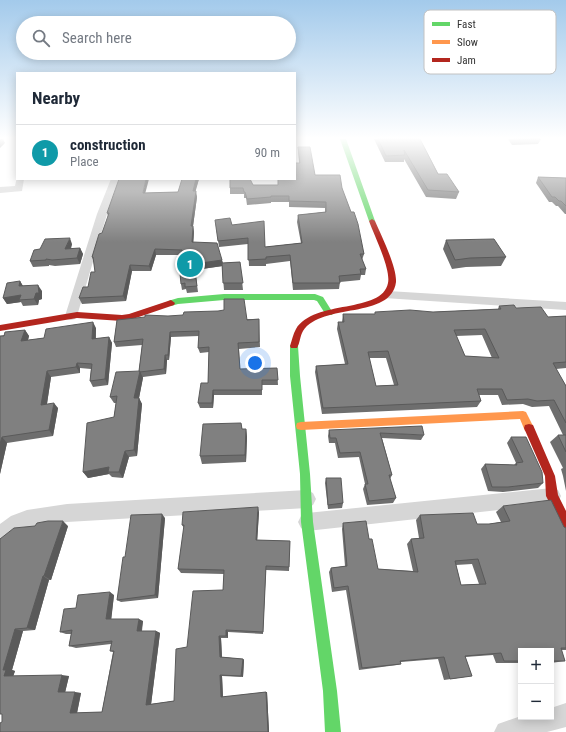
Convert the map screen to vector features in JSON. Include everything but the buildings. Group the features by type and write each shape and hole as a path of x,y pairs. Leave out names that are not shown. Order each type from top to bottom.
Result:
{"street":[{"path":"355,173 391,273 392,286 388,295"},
{"path":"0,190 19,189 20,180"},
{"path":"71,316 102,214 115,180"},
{"path":"333,732 330,690 307,522 307,499 301,426 294,367 297,332 302,325 313,317 374,302 388,295 566,306"},
{"path":"0,328 77,315 122,318 130,317 178,301 224,297 315,296 320,299 328,313"},
{"path":"301,426 524,415 550,476 552,496 566,523"},
{"path":"307,522 552,496"},
{"path":"0,535 17,522 26,519 67,513 307,499"},
{"path":"506,732 566,715"}],"traffic: fast":[{"path":"355,173 372,221"},
{"path":"171,303 224,297 315,297 320,299 329,313"},
{"path":"294,346 295,376 305,474 307,522 330,691 333,732"}],"traffic: slow":[{"path":"301,426 523,415 529,428"}],"traffic: jam":[{"path":"294,346 300,329 311,319 327,313 362,306 377,301 388,294 392,282 390,268 372,221"},
{"path":"0,328 77,315 122,318 130,317 171,303"},
{"path":"529,428 550,476 552,496 566,523"}],"place":[{"name":"construction","path":"190,264"}]}
